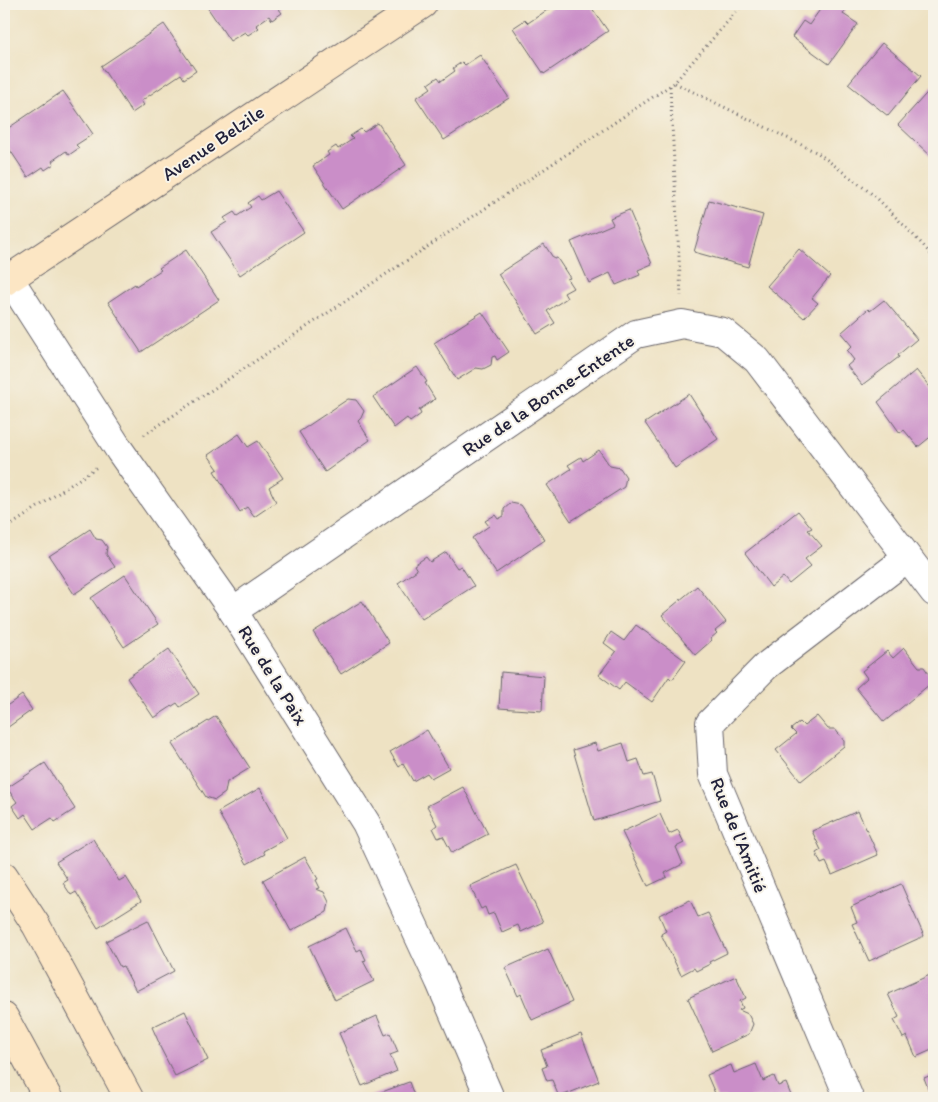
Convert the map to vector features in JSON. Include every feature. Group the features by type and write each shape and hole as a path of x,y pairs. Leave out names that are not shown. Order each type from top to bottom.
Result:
{"street":[{"name":"Avenue Belzile","path":"6,280 423,4"},
{"name":"Rue de la Paix","path":"6,280 120,451 233,611 366,823 444,991 490,1098"},
{"name":"Rue de la Bonne-Entente","path":"233,611 636,334 682,324 723,332 757,360 934,592"},
{"name":"Rue de l'Amitié","path":"849,1098 713,774 710,723 766,666 907,558"},
{"path":"4,876 36,924 130,1098"},
{"path":"4,1017 48,1098"}],"path":[{"path":"4,530 670,86 743,4"},
{"path":"674,83 818,153 876,197 924,244 934,258"},
{"path":"670,86 682,324"}],"building":[{"path":"205,4 288,4 279,9 282,13 272,20 269,16 256,25 259,28 248,35 245,32 230,41"},
{"path":"556,4 589,4 608,31 544,74 513,28 525,20 528,23"},
{"path":"824,4 837,4 846,10 843,14 858,24 829,64 792,37 803,21 809,25"},
{"path":"164,24 196,71 184,79 181,74 141,101 144,105 132,113 101,66"},
{"path":"882,43 921,76 888,116 848,84"},
{"path":"480,55 509,98 444,140 416,98 431,88 428,84 438,77 441,81 455,71 453,68 462,62 465,65"},
{"path":"934,85 934,159 898,125"},
{"path":"63,91 93,134 76,145 79,148 69,155 66,151 52,161 54,164 45,170 43,167 28,177 4,141 4,131"},
{"path":"378,123 406,165 342,209 313,166 329,155 327,152 336,146 338,149 353,139 350,136 361,129 364,132"},
{"path":"276,191 304,232 240,275 211,232 227,222 224,218 234,212 237,216 251,207 248,203 258,196 261,200"},
{"path":"709,200 763,215 748,267 694,252"},
{"path":"629,210 652,264 638,270 640,275 616,285 610,273 589,283 571,242 613,224 610,218"},
{"path":"544,244 554,259 557,258 570,278 567,279 573,288 564,293 567,298 547,311 555,323 537,334 498,274"},
{"path":"799,249 830,276 812,298 818,303 804,318 767,286"},
{"path":"186,250 219,300 141,352 108,302 161,270 159,268"},
{"path":"884,300 917,339 898,355 899,357 862,385 847,366 854,360 847,351 852,346 841,333 868,309 870,311"},
{"path":"482,312 509,352 497,360 495,356 492,357 491,365 483,369 476,368 457,380 434,343"},
{"path":"417,367 435,399 419,410 421,414 410,422 407,418 394,428 373,397"},
{"path":"916,370 934,392 934,434 918,447 904,430 900,433 878,402"},
{"path":"689,394 718,439 675,468 645,423"},
{"path":"348,399 356,400 364,411 358,421 370,440 325,472 299,432"},
{"path":"239,434 248,447 258,441 283,478 269,487 276,502 254,517 247,507 240,512 214,471 218,469 208,455"},
{"path":"599,450 610,466 620,468 626,477 624,487 571,521 547,485 571,469 568,465 581,457 583,461"},
{"path":"511,503 521,505 545,540 496,573 472,538 489,526 485,521 495,515 498,519 504,516 504,509"},
{"path":"798,511 812,528 808,530 822,546 805,559 811,566 789,584 783,577 771,587 745,553"},
{"path":"90,529 96,539 102,540 107,547 106,554 115,567 74,594 49,556"},
{"path":"446,552 457,568 461,566 474,586 422,619 398,583 417,570 414,565 426,557 430,562"},
{"path":"125,575 158,624 124,647 91,598"},
{"path":"697,586 726,622 715,631 717,633 710,639 712,640 695,655 662,615"},
{"path":"362,601 389,643 341,674 313,632"},
{"path":"636,625 686,661 672,680 669,677 652,702 625,682 619,690 599,675 616,652 604,643 611,632 624,641"},
{"path":"904,648 919,667 924,667 931,677 930,684 884,722 856,688 867,678 862,671 887,651 893,658"},
{"path":"169,649 199,694 180,707 177,703 154,718 127,678"},
{"path":"501,672 544,676 542,711 499,708"},
{"path":"22,695 32,710 4,730 4,699 8,705"},
{"path":"216,716 250,768 227,782 225,793 215,800 206,797 172,744"},
{"path":"817,716 828,729 835,729 844,741 844,746 801,781 776,750 796,734 791,729 800,722 804,726"},
{"path":"427,730 449,768 431,778 427,773 413,781 403,764 399,767 390,752"},
{"path":"595,743 598,751 623,743 629,762 638,759 644,776 652,774 660,801 594,821 573,750"},
{"path":"45,763 75,809 55,822 52,818 35,829 25,814 20,818 12,806 17,802 7,788"},
{"path":"463,787 488,834 452,853 443,836 438,838 433,828 437,825 427,806"},
{"path":"260,788 287,838 263,851 265,854 247,864 218,812"},
{"path":"858,811 878,855 832,875 826,862 821,864 816,853 821,850 812,831"},
{"path":"660,814 669,834 678,830 684,843 676,847 683,864 665,873 667,877 648,886 622,832"},
{"path":"93,839 119,881 126,877 141,901 98,928 76,892 71,895 63,883 68,880 56,862"},
{"path":"305,857 318,879 316,880 320,888 316,889 324,892 329,902 327,912 291,931 263,880"},
{"path":"516,865 543,922 521,932 518,925 502,932 494,913 488,915 485,907 481,909 470,886"},
{"path":"901,884 924,936 869,961 852,924 857,922 851,907"},
{"path":"690,900 698,917 708,913 727,953 696,971 694,968 681,975 661,934 666,931 659,915"},
{"path":"148,920 174,971 136,991 123,966 120,967 106,941"},
{"path":"346,928 357,951 361,949 366,960 363,961 374,981 335,1000 309,946"},
{"path":"548,949 572,1002 532,1020 521,994 518,996 505,968"},
{"path":"932,974 934,978 934,1049 916,1057 907,1036 903,1038 894,1020 899,1017 888,994"},
{"path":"736,976 746,998 740,1001 743,1008 739,1010 748,1014 753,1024 749,1034 712,1051 688,998"},
{"path":"185,1011 208,1060 175,1076 152,1027"},
{"path":"377,1016 385,1035 390,1033 398,1052 390,1055 397,1071 362,1086 339,1033"},
{"path":"581,1034 599,1081 559,1097 552,1080 547,1081 542,1068 547,1066 541,1050"},
{"path":"756,1064 763,1081 774,1076 778,1086 786,1083 792,1098 717,1098 707,1075 731,1065 734,1073"},
{"path":"934,1074 934,1098 932,1098 924,1078"},
{"path":"409,1082 415,1098 366,1098"}]}
